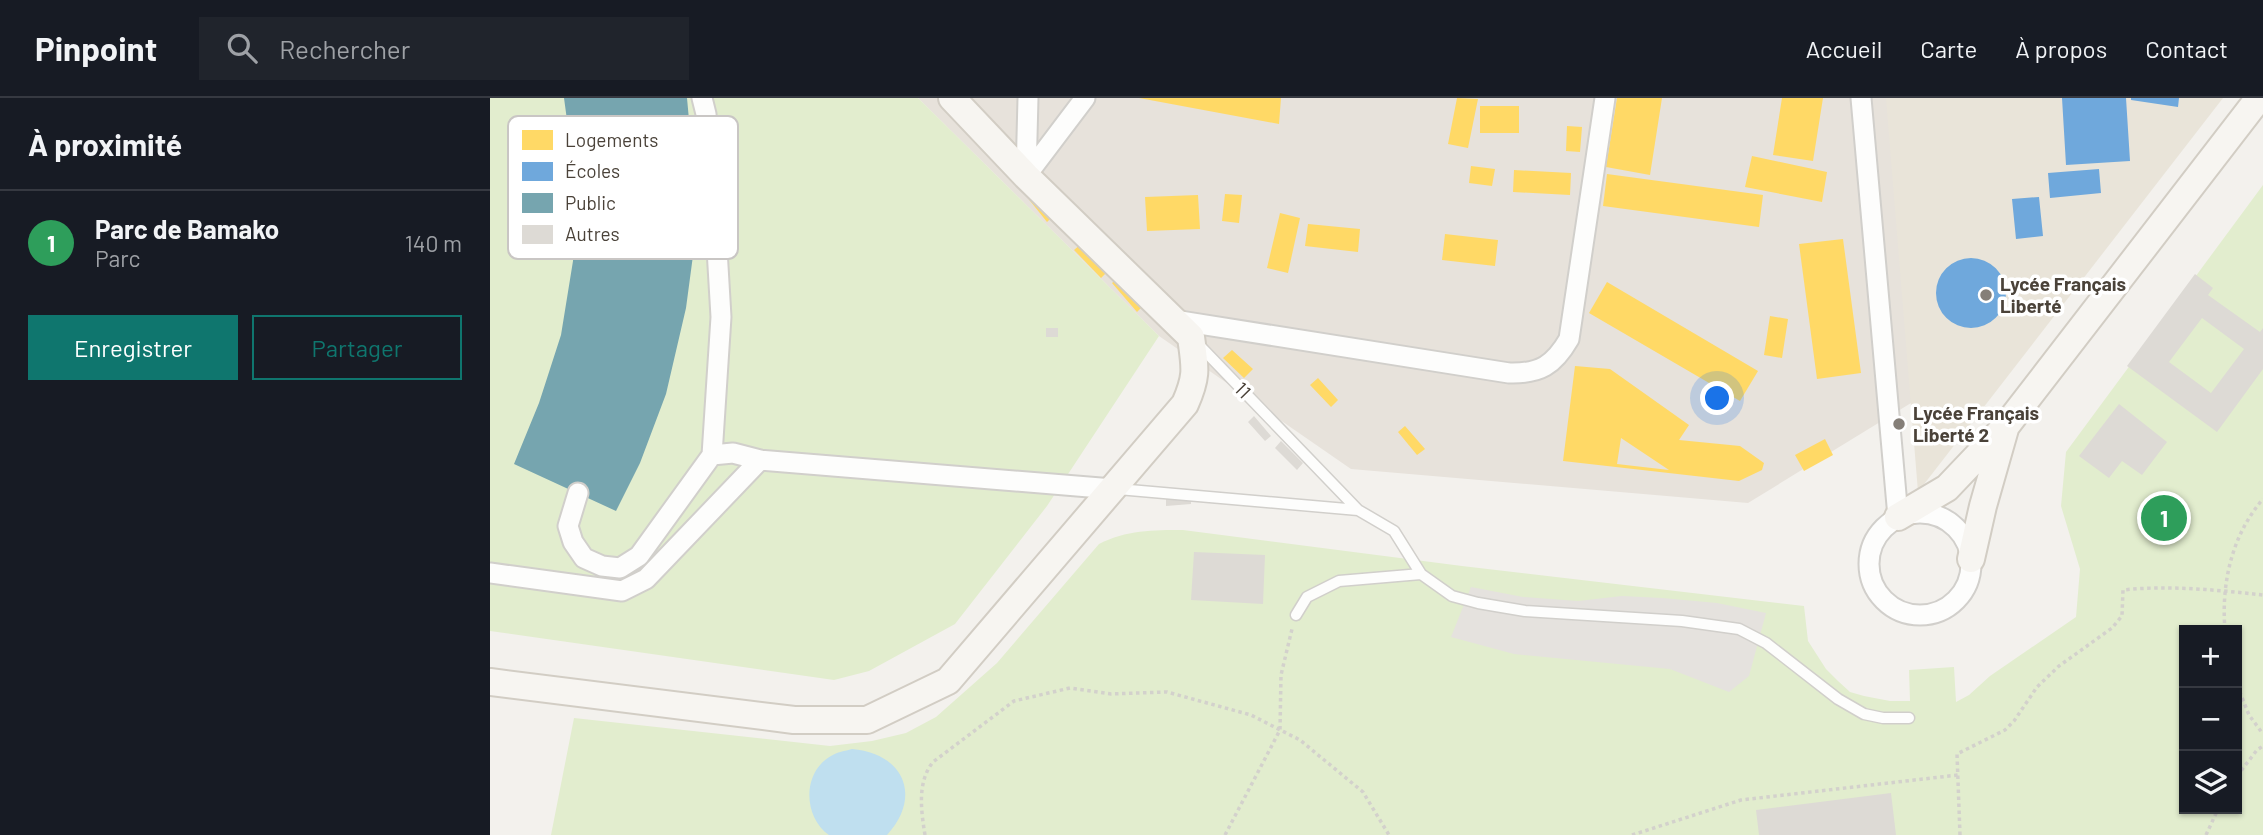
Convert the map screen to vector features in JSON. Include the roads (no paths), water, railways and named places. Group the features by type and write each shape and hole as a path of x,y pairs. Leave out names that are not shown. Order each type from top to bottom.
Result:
{"street":[{"path":"702,98 706,116"},
{"name":"11","path":"952,98 1026,176 1182,328"},
{"path":"1026,176 1028,98"},
{"path":"1026,176 1085,98"},
{"path":"490,682 794,720 867,720 948,681 1185,404 1194,383 1195,363 1182,328 1509,373 1528,374 1543,368 1559,356 1569,339 1605,98"},
{"path":"1861,98 1898,517"},
{"path":"2006,425 1965,589 1955,601 1942,610 1912,615 1897,610 1875,589 1869,575 1871,545 1879,532 1898,517 1947,488 2006,425 2259,98"},
{"path":"578,493 568,526 573,542 584,558 602,566 620,568 639,556 712,455 720,317 717,259"},
{"path":"712,455 733,453 760,460 1113,489"},
{"path":"490,573 622,591 646,579 760,460"},
{"path":"1898,517 1917,512 1937,515 1954,525 1966,540 1971,559"}],"lane":[{"name":"11","path":"1182,328 1358,510"},
{"path":"1113,489 1358,510 1394,531 1421,574 1451,596 1525,611 1682,621 1739,629 1766,643 1838,699 1864,714 1883,718 1909,718"},
{"path":"1296,615 1307,597 1339,581 1421,574"}],"water":[{"path":"852,749 870,752 884,759 895,768 902,779 904,806 887,835 829,835 814,817 809,795 815,773 831,756"}],"place":[{"name":"Lycée Français Liberté","path":"1986,295"},
{"name":"Lycée Français Liberté 2","path":"1899,424"},
{"name":"Parc de Bamako","path":"2164,518"}]}
